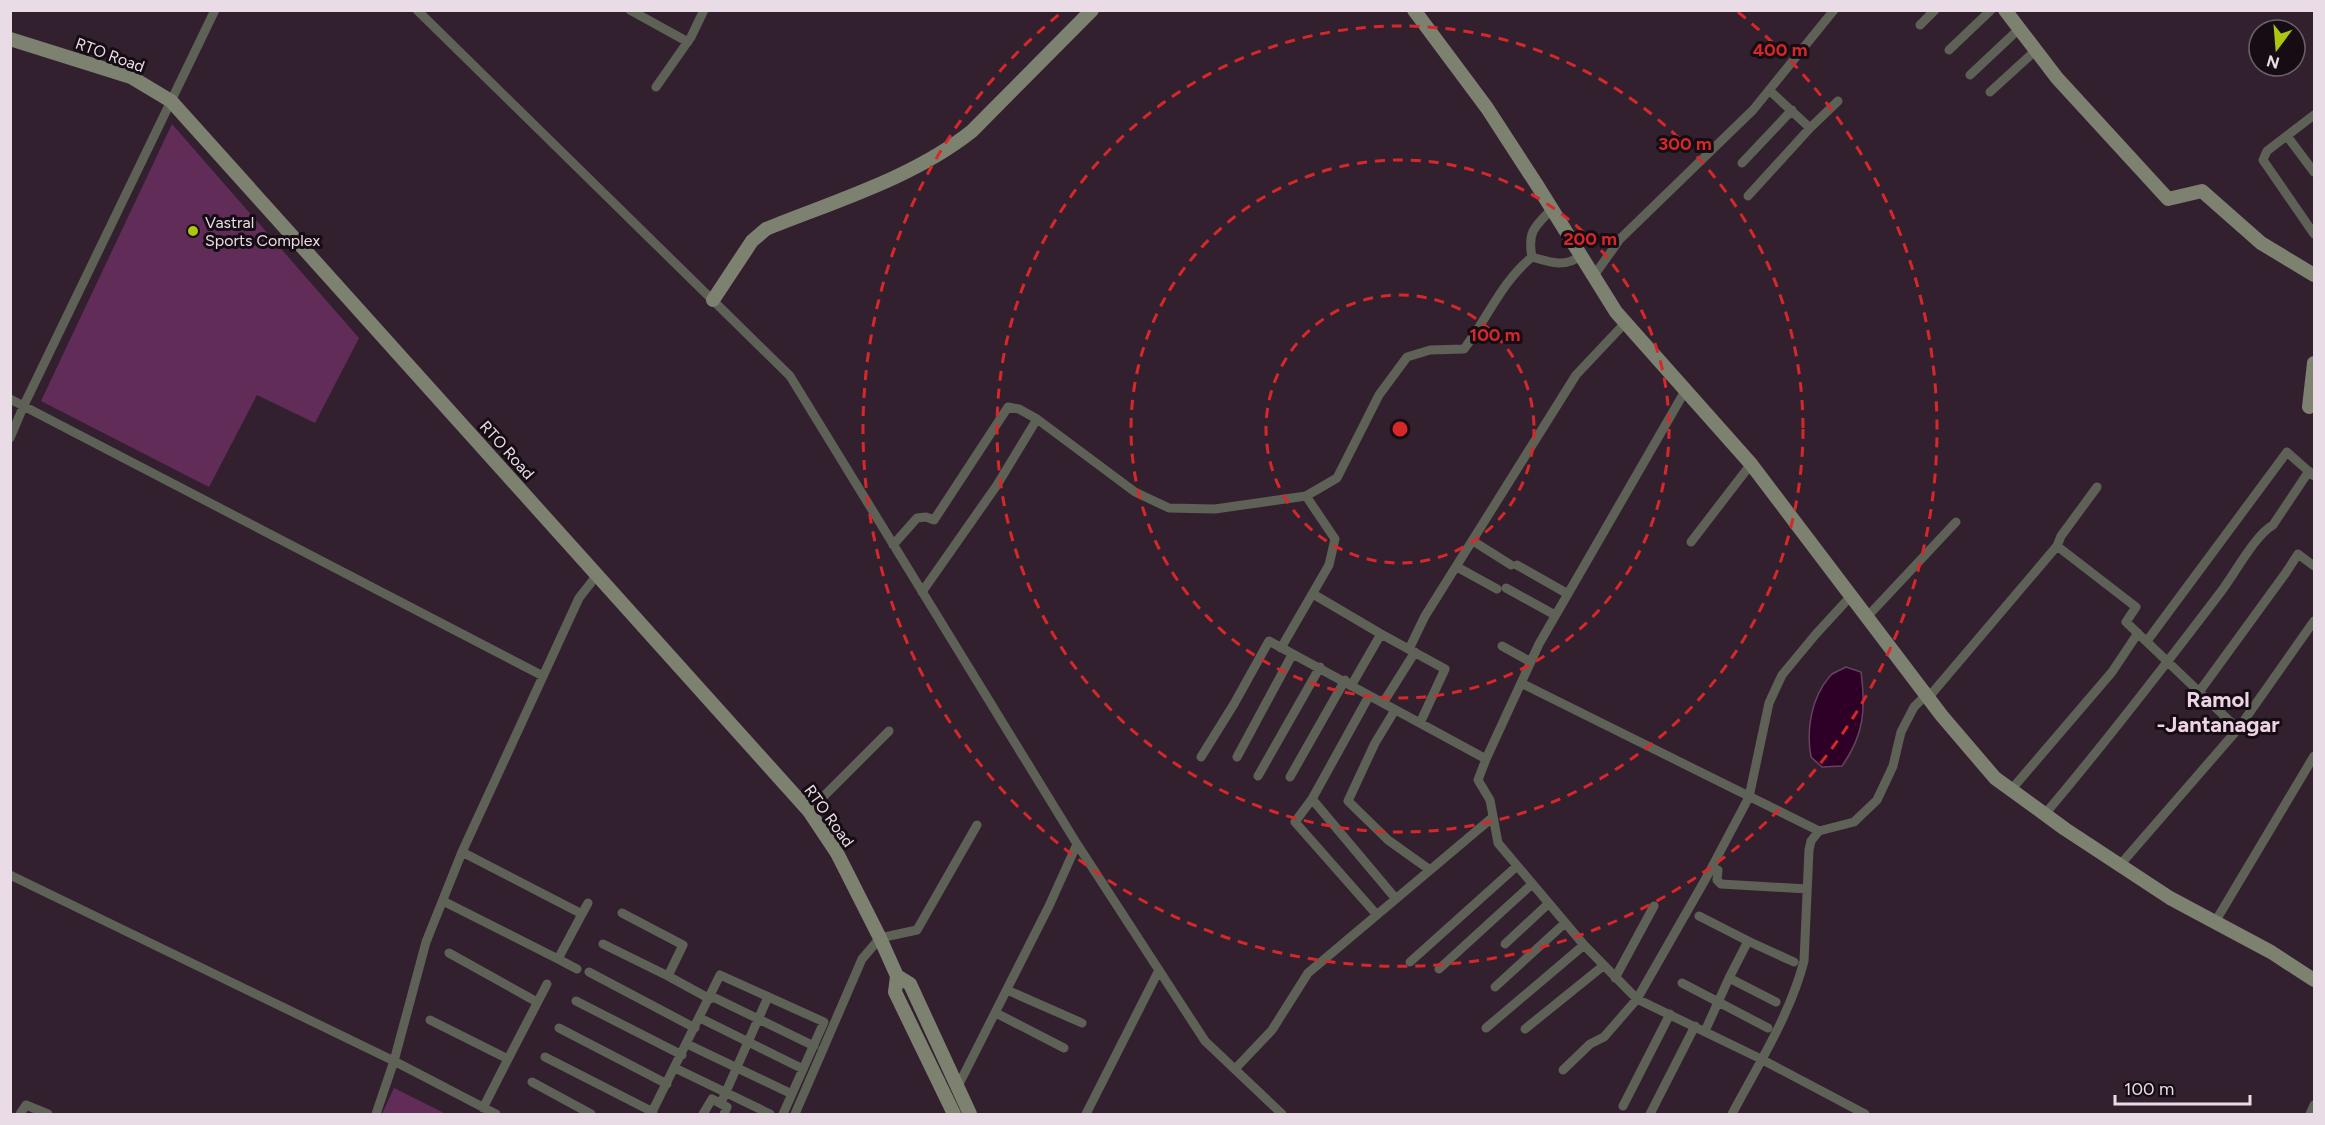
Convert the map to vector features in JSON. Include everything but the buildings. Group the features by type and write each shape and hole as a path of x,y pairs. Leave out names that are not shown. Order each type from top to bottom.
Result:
{"street":[{"path":"10,438 215,10"},
{"path":"417,10 790,376 1077,844 1205,1041 1282,1114"},
{"path":"630,10 688,42"},
{"path":"713,300 752,241 766,229 890,179 952,147 972,130 1092,10"},
{"path":"1414,10 1486,108 1616,312 1751,464 1866,618 1995,778 2169,898 2271,952 2314,980"},
{"path":"1593,276 1620,239 1753,110 1834,10"},
{"path":"1920,25 1935,10"},
{"path":"1948,50 1991,10"},
{"path":"2005,10 2057,78 2168,199 2202,191 2261,243 2314,275"},
{"path":"656,87 688,42 703,11"},
{"path":"1970,75 2019,29"},
{"name":"RTO Road","path":"10,39 131,77 171,101 809,811 837,853 880,938 897,976 895,992 954,1114"},
{"path":"1990,92 2036,50"},
{"path":"1769,90 1810,128"},
{"path":"1748,196 1838,101"},
{"path":"1742,162 1792,110"},
{"path":"2314,115 2267,151 2263,159 2314,234"},
{"path":"2287,136 2311,159 2314,172"},
{"path":"1532,257 1529,242 1537,224 1552,209"},
{"path":"1532,257 1555,264 1572,262 1580,256"},
{"path":"893,545 917,518 926,517 934,520 1008,407 1019,409 1037,419 1135,492 1169,508 1215,509 1306,496 1337,478 1379,395 1407,357 1430,350 1464,349 1516,269 1532,257"},
{"path":"1383,703 1412,650 1425,616 1576,375 1625,323"},
{"path":"2309,407 2314,363"},
{"path":"1685,391 1555,615 1521,683 1478,780 1490,800 1498,843 1584,945 1637,999 1761,1059 1865,1114"},
{"path":"10,399 543,676"},
{"path":"922,592 997,485 1037,419"},
{"path":"2045,814 2168,662 2238,570 2265,529 2273,525 2312,473 2287,452 2147,641"},
{"path":"1691,542 1751,464"},
{"path":"1732,1114 1785,1013 1800,976 1804,961 1811,841 1819,831 1854,822 1877,800 1893,766 1901,732 1914,707 1927,696 2057,546 2061,536 2097,487"},
{"path":"1281,648 1329,565 1335,539 1306,496"},
{"path":"1866,618 1956,522"},
{"path":"1473,541 1568,594"},
{"path":"2057,546 2136,607 2126,622 2238,729"},
{"path":"2199,692 2298,555 2314,566"},
{"path":"1457,567 1555,615"},
{"path":"376,1114 394,1061 426,942 462,852 579,598 597,575"},
{"path":"1312,594 1445,669 1420,723"},
{"path":"1563,1070 1590,1044 1604,1037 1637,999 1749,797 1769,703 1782,675 1816,633 1850,597"},
{"path":"2120,865 2238,729 2314,621"},
{"path":"2011,790 2112,672 2138,633"},
{"path":"1290,777 1381,634"},
{"path":"1201,757 1269,641 1486,759"},
{"path":"1502,646 1531,662"},
{"path":"1237,757 1292,655"},
{"path":"1258,777 1320,667"},
{"path":"1521,683 1819,831"},
{"path":"1369,696 1312,799 1295,822 1377,915"},
{"path":"1395,710 1375,743 1348,801 1388,840 1430,870"},
{"path":"809,811 889,731"},
{"path":"2215,922 2314,756"},
{"path":"1312,799 1396,899"},
{"path":"1235,1069 1272,1030 1308,973 1493,817"},
{"path":"795,1114 862,958 880,938 917,930 977,825"},
{"path":"957,1088 996,1013 1077,844"},
{"path":"462,852 582,914"},
{"path":"1410,962 1517,866"},
{"path":"1718,870 1717,880 1720,884 1808,888"},
{"path":"10,875 394,1061 496,1114"},
{"path":"1439,969 1532,884"},
{"path":"443,901 577,969"},
{"path":"558,959 588,903"},
{"path":"1504,944 1548,904"},
{"path":"1615,978 1654,906"},
{"path":"622,913 682,945 668,976"},
{"path":"1699,916 1794,962"},
{"path":"1495,987 1565,923"},
{"path":"1705,1031 1748,940"},
{"path":"603,944 814,1046"},
{"path":"1486,1028 1584,945"},
{"path":"449,953 537,1002"},
{"path":"1525,1029 1603,966"},
{"path":"1086,1114 1159,970"},
{"path":"589,972 698,1023 748,1042 803,1069"},
{"path":"545,1057 652,1113 720,975 824,1022 783,1114"},
{"name":"RTO Road","path":"897,976 910,984 970,1114"},
{"path":"1729,978 1776,1002"},
{"path":"1682,983 1768,1028"},
{"path":"483,1108 547,984"},
{"path":"1007,990 1082,1023"},
{"path":"721,1103 768,998"},
{"path":"576,1001 682,1055"},
{"path":"996,1013 1064,1048"},
{"path":"1623,1106 1670,1014"},
{"path":"430,1020 508,1059"},
{"path":"1650,1114 1695,1026"},
{"path":"559,1028 667,1084"},
{"path":"687,1044 792,1094"},
{"path":"675,1068 770,1114"},
{"path":"532,1082 591,1114"},
{"path":"703,1114 712,1099 728,1107 724,1114"},
{"path":"2310,1114 2314,1105"},
{"path":"20,1114 23,1108 30,1106 48,1114"}],"shaded area":[{"name":"Vastral Sports Complex","path":"172,124 359,338 315,423 257,395 209,487 41,401"},
{"path":"1846,667 1861,672 1862,721 1855,743 1842,766 1822,767 1811,757 1809,736 1811,715 1818,694 1831,675"},
{"path":"394,1088 446,1114 382,1114"}],"place":[{"name":"Vastral Sports Complex","path":"193,231"}],"district":[{"name":"Ramol -Jantanagar","path":"2218,712"}]}
